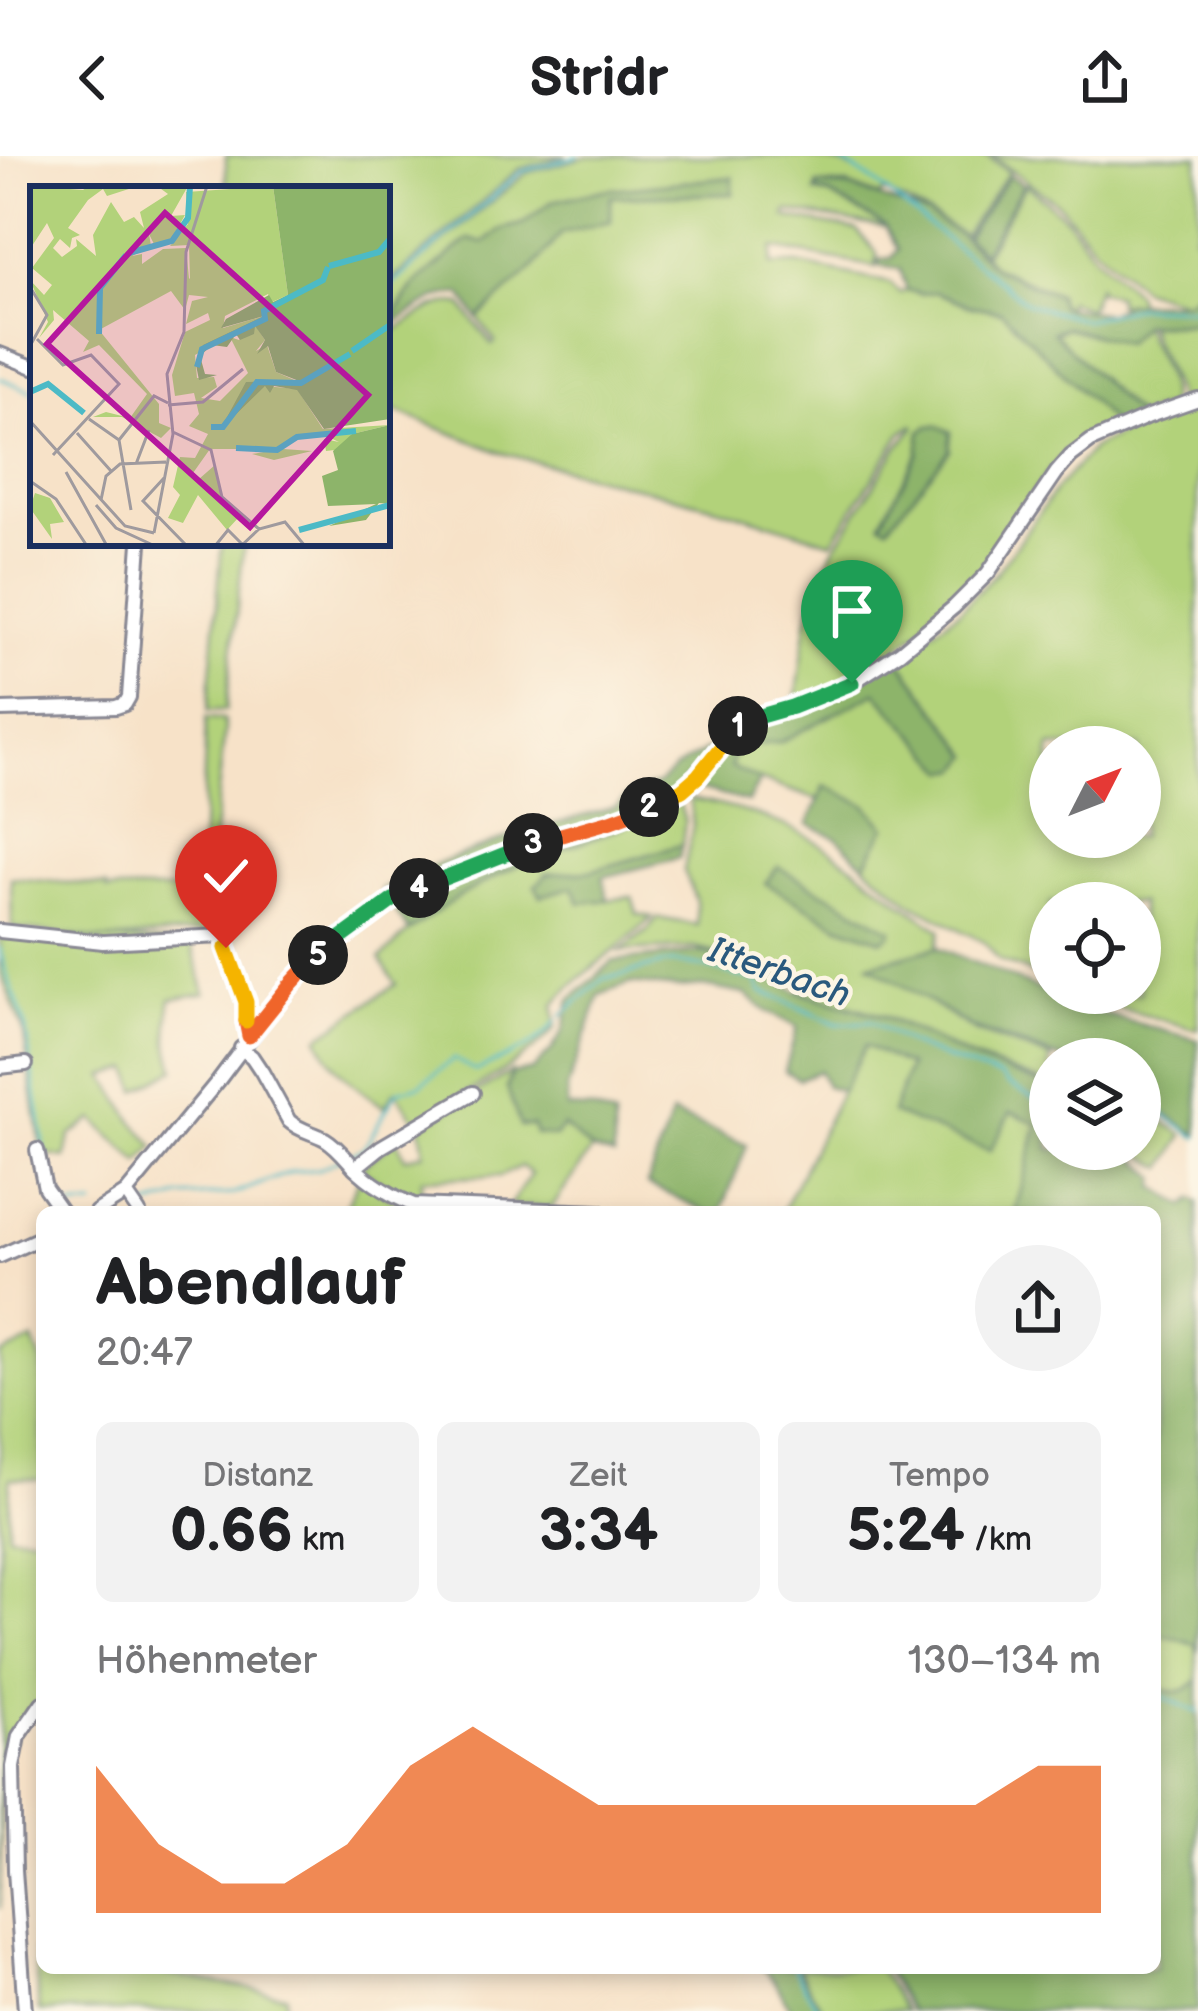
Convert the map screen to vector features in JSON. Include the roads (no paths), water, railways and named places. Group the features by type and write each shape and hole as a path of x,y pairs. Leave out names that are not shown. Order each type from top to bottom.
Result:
{"street":[{"path":"0,354 30,366"},
{"path":"105,1206 126,1193 290,985 325,949 393,900 441,878 526,845 640,811 682,790 742,723 852,683 900,652 988,573 1057,472 1081,448 1115,429 1198,399"},
{"path":"0,710 125,704 140,546"},
{"path":"0,932 103,942 224,942 246,1002 245,1042 289,1121 325,1139 399,1199 441,1206"},
{"path":"0,1067 26,1064"},
{"path":"349,1161 381,1148 473,1093"},
{"path":"37,1150 45,1188 58,1206"},
{"path":"126,1193 135,1206"},
{"path":"0,1256 36,1240"},
{"path":"25,2011 14,1767 19,1736 36,1712"}],"waterway":[{"path":"390,286 521,172 578,156"},
{"path":"832,156 873,181 1028,304 1085,320 1136,307 1198,309"},
{"path":"0,378 30,391"},
{"path":"0,948 25,1025 50,1182"},
{"name":"Itterbach","path":"561,1016 604,978 662,964 692,965 757,981 761,991 837,1024 871,1022 910,1044 1001,1077 1029,1096"},
{"name":"Itterbach","path":"351,1154 363,1148 397,1091 420,1085 454,1059 476,1071 530,1045 556,1021"},
{"name":"Itterbach","path":"1161,1113 1198,1138"},
{"name":"Itterbach","path":"151,1206 180,1197 234,1194 342,1158"},
{"path":"1161,1697 1198,1712"},
{"path":"797,1974 819,2011"}]}
